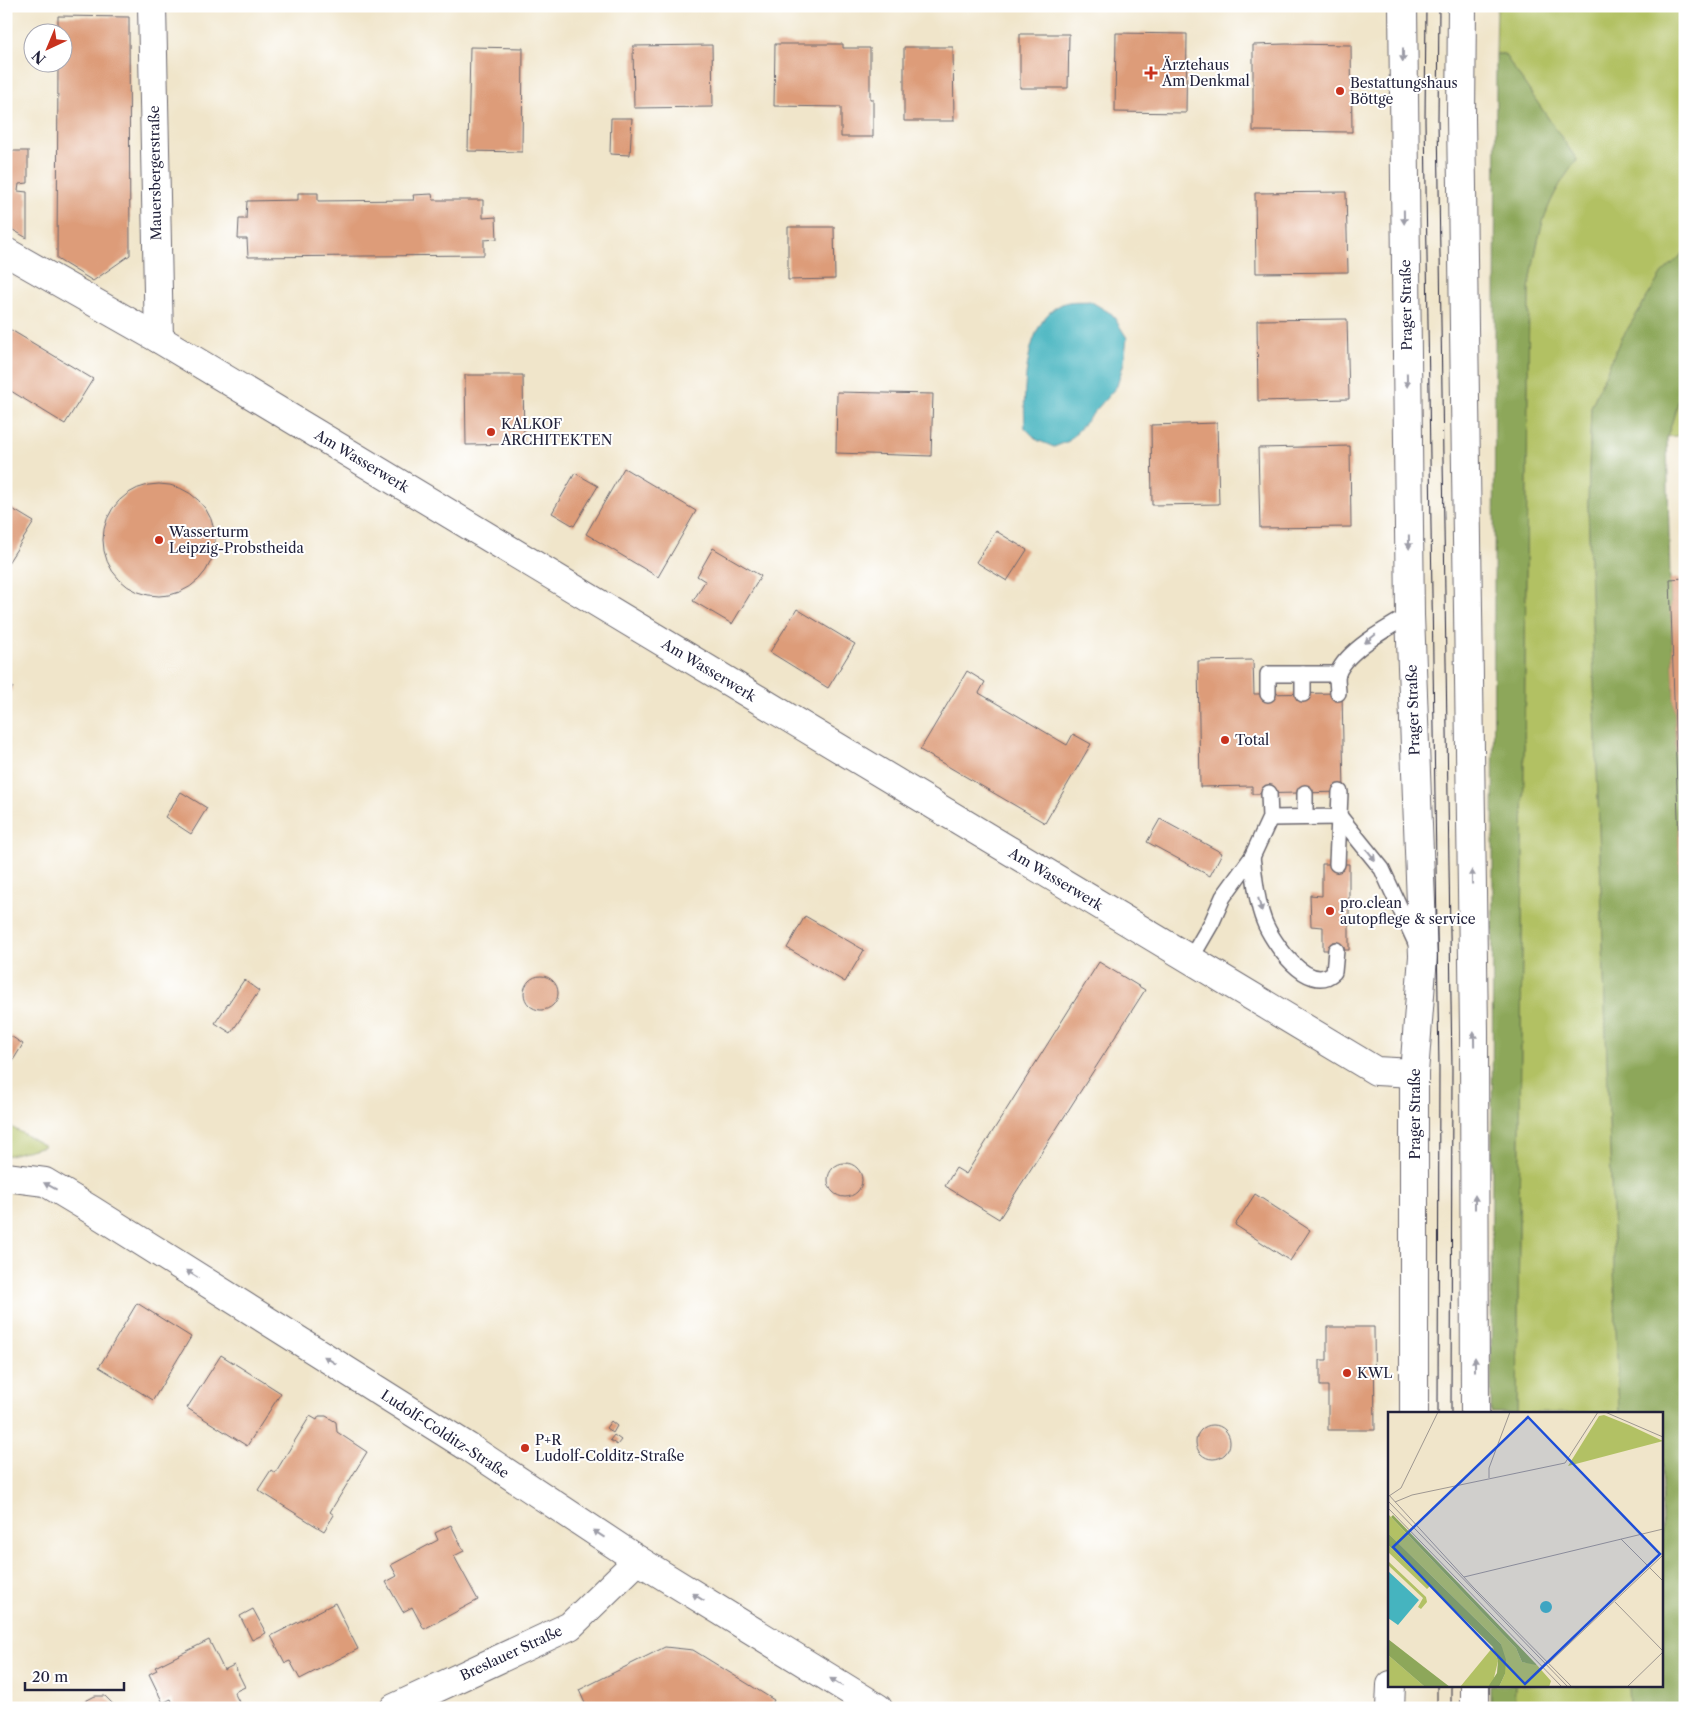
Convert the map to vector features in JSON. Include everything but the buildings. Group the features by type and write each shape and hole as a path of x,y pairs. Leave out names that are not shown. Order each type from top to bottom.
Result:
{"street":[{"name":"Mauersbergerstraße","path":"152,6 159,339"},
{"name":"Prager Straße","path":"1403,6 1410,615 1422,956 1414,1073 1414,1412"},
{"path":"1462,6 1461,117 1475,1068 1475,1412"},
{"name":"Am Wasserwerk","path":"6,252 159,339 1376,1071 1414,1073"},
{"name":"Ludolf-Colditz-Straße","path":"6,1177 45,1182 82,1204 468,1447 638,1560 878,1708"},
{"name":"Breslauer Straße","path":"394,1708 570,1626 638,1560"},
{"path":"1390,1708 1391,1686"},
{"path":"1475,1686 1475,1708"}],"lane":[{"path":"1338,693 1338,674 1355,651 1377,633 1410,615"},
{"path":"1268,694 1268,674 1338,674"},
{"path":"1303,674 1303,694"},
{"path":"1337,864 1340,792"},
{"path":"1190,960 1212,922 1223,897 1252,857 1270,818 1269,793"},
{"path":"1305,793 1305,817"},
{"path":"1340,817 1382,869 1422,956"},
{"path":"1270,818 1340,817"},
{"path":"1252,857 1256,892 1264,921 1275,942 1291,961 1307,975 1319,979 1328,978 1334,972 1336,950"}],"green space":[{"path":"1497,6 1685,6 1685,252 1662,273 1619,343 1591,407 1588,505 1619,1412 1517,1412 1529,289 1543,221 1556,192 1577,160 1504,54 1496,54"},
{"path":"1496,54 1504,54 1577,160 1556,192 1543,221 1529,289 1517,1412 1491,1412"},
{"path":"1685,252 1685,381 1667,437 1685,1011 1685,1708 1629,1708 1628,1686 1664,1686 1664,1412 1619,1412 1588,505 1591,407 1619,343 1662,273"},
{"path":"1685,381 1685,435 1667,437"},
{"path":"6,1124 45,1146 6,1156"},
{"path":"1490,1686 1515,1686 1514,1708 1490,1708"},
{"path":"1515,1686 1628,1686 1629,1708 1514,1708"}],"water":[{"path":"1090,301 1112,314 1127,338 1124,362 1117,386 1069,441 1054,447 1037,440 1025,428 1028,359 1040,325 1049,312 1065,303"}],"tram line":[{"path":"1426,6 1425,120 1439,1068 1438,1412"},
{"path":"1439,6 1438,119 1452,1068 1451,1412"},
{"path":"1437,1686 1437,1708"},
{"path":"1451,1686 1451,1708"}],"place":[{"name":"Ärztehaus Am Denkmal","path":"1151,73"},
{"name":"Bestattungshaus Böttge","path":"1340,91"},
{"name":"KALKOF ARCHITEKTEN","path":"491,432"},
{"name":"Wasserturm Leipzig-Probstheida","path":"159,540"},
{"name":"Total","path":"1225,740"},
{"name":"pro.clean autopflege & service","path":"1330,911"},
{"name":"KWL","path":"1347,1373"},
{"name":"P+R Ludolf-Colditz-Straße","path":"525,1448"}]}
